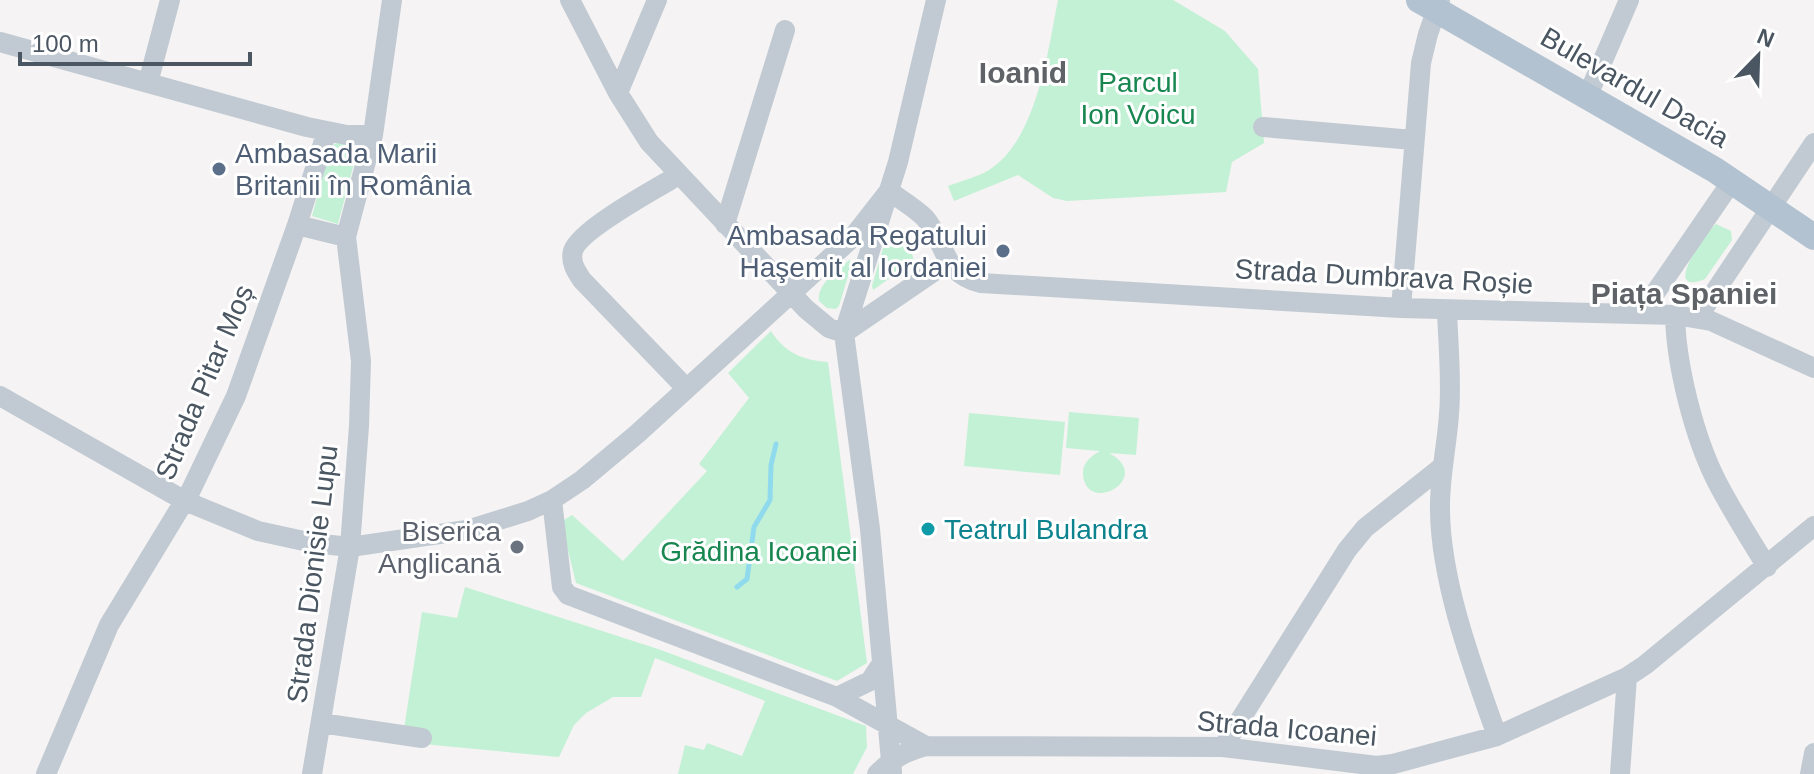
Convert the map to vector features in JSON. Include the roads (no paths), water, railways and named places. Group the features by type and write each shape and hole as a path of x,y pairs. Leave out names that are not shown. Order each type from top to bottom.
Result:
{"main road":[{"name":"Bulevardul Dacia","path":"1432,3 1732,181 1814,237"}],"street":[{"path":"148,83 170,0"},
{"name":"Strada Dionisie Lupu","path":"312,774 350,547 359,426 361,361 346,237 373,135 392,0"},
{"path":"570,0 618,93 649,142 818,320 844,333"},
{"path":"618,93 657,0"},
{"path":"887,770 887,722 870,529 844,333 889,191 936,0"},
{"path":"1588,95 1629,0"},
{"path":"1401,308 1413,140 1421,63 1432,3"},
{"path":"725,224 785,30"},
{"path":"0,42 327,131 373,135"},
{"path":"1263,127 1413,140"},
{"name":"Strada Pitar Moș","path":"46,774 109,625 185,501 236,396 327,131"},
{"path":"1698,317 1814,143"},
{"path":"679,175 584,235 573,250 572,258 582,280 686,388"},
{"path":"1642,312 1732,181"},
{"path":"844,333 948,262 924,218 889,191"},
{"path":"0,396 185,501 258,531 350,547 467,530 495,523 552,500 607,459 860,229 889,191"},
{"path":"297,225 346,237"},
{"name":"Strada Dumbrava Roșie","path":"948,262 961,276 981,283 1401,308 1642,312 1698,317 1814,368"},
{"path":"1447,310 1450,411 1440,511 1446,567 1497,736"},
{"path":"1675,315 1679,366 1707,458 1718,483 1767,567"},
{"path":"1223,747 1347,550 1365,528 1443,466"},
{"path":"552,500 562,587 568,595 837,697 926,746"},
{"name":"Strada Icoanei","path":"887,770 908,751 926,746 1223,747 1378,770 1497,736 1627,677 1814,526"},
{"path":"837,697 870,681 882,663"},
{"path":"1620,774 1627,677"},
{"path":"321,723 422,738"},
{"path":"1810,774 1814,753"}],"waterway":[{"path":"737,587 747,579 754,527 770,500 771,465 776,444"}],"place":[{"name":"Ambasada Marii Britanii în România","path":"219,169"},
{"name":"Ambasada Regatului Haşemit al Iordaniei","path":"1003,251"},
{"name":"Teatrul Bulandra","path":"928,529"},
{"name":"Biserica Anglicană","path":"517,547"}],"district":[{"name":"Ioanid","path":"1023,73"},
{"name":"Piața Spaniei","path":"1684,294"}],"park label":[{"name":"Parcul Ion Voicu","path":"1138,98"},
{"name":"Grădina Icoanei","path":"759,551"}]}
